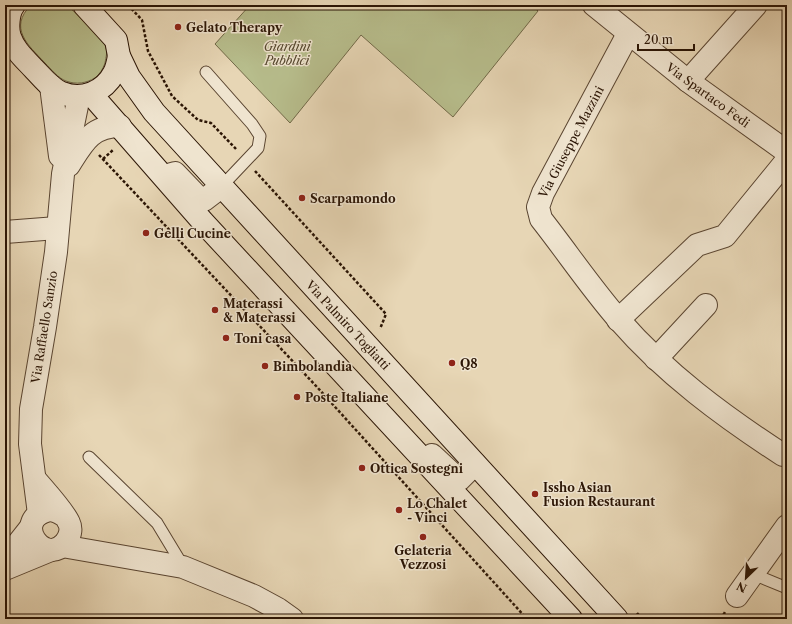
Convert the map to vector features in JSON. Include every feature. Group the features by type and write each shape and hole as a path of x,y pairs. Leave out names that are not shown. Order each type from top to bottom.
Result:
{"street":[{"name":"Via Palmiro Togliatti","path":"84,5 116,40 119,56 129,77 154,112 475,464 624,614"},
{"name":"Via Spartaco Fedi","path":"594,5 688,81 787,152"},
{"path":"688,81 756,5"},
{"path":"12,6 9,20 9,36 18,52 51,86 62,93 85,95 107,84 115,73 119,56"},
{"name":"Via Giuseppe Mazzini","path":"628,34 543,193 538,207 541,218 618,320 656,359 704,400 741,428 783,455"},
{"name":"Via Raffaello Sanzio","path":"51,86 63,174"},
{"path":"85,95 120,126 203,222 571,619"},
{"name":"Via Raffaello Sanzio","path":"62,536 43,548 37,544 32,534 35,521 35,479 30,444 31,409 46,327 63,174 85,95"},
{"name":"Via Raffaello Sanzio","path":"63,174 85,140 106,126 120,126"},
{"path":"618,320 697,245 725,236 787,160"},
{"path":"164,176 175,173 197,196 204,200 221,187"},
{"path":"5,232 58,228"},
{"path":"656,359 706,305"},
{"path":"414,450 423,447 459,480 475,464"},
{"path":"35,479 62,536"},
{"path":"11,559 35,521 48,511 57,512 62,536"},
{"path":"737,596 787,526"},
{"path":"11,559 62,536 113,554 183,567 254,596 279,616"}],"lane":[{"path":"206,72 252,124 260,136 258,148 221,187"},
{"path":"89,457 157,523 183,567"},
{"path":"753,574 787,588"}],"path":[{"path":"128,5 142,20 148,51 172,96 198,120 211,123 386,314 380,330 385,336"},
{"path":"103,159 317,387 527,619"},
{"path":"624,614 642,619"}],"green space":[{"path":"31,5 67,5 98,35 105,45 107,52 104,65 95,78 81,83 63,80 57,76 32,50 23,36 21,29 21,21 24,13"},
{"name":"Giardini Pubblici","path":"250,5 531,5 538,11 453,117 361,35 290,123 215,44"}],"place":[{"name":"Gelato Therapy","path":"178,27"},
{"name":"Scarpamondo","path":"302,198"},
{"name":"Gelli Cucine","path":"146,233"},
{"name":"Materassi & Materassi","path":"215,310"},
{"name":"Toni casa","path":"226,338"},
{"name":"Q8","path":"452,363"},
{"name":"Bimbolandia","path":"265,366"},
{"name":"Poste Italiane","path":"297,397"},
{"name":"Ottica Sostegni","path":"362,468"},
{"name":"Issho Asian Fusion Restaurant","path":"535,494"},
{"name":"Lo Chalet - Vinci","path":"399,510"},
{"name":"Gelateria Vezzosi","path":"423,537"}]}
